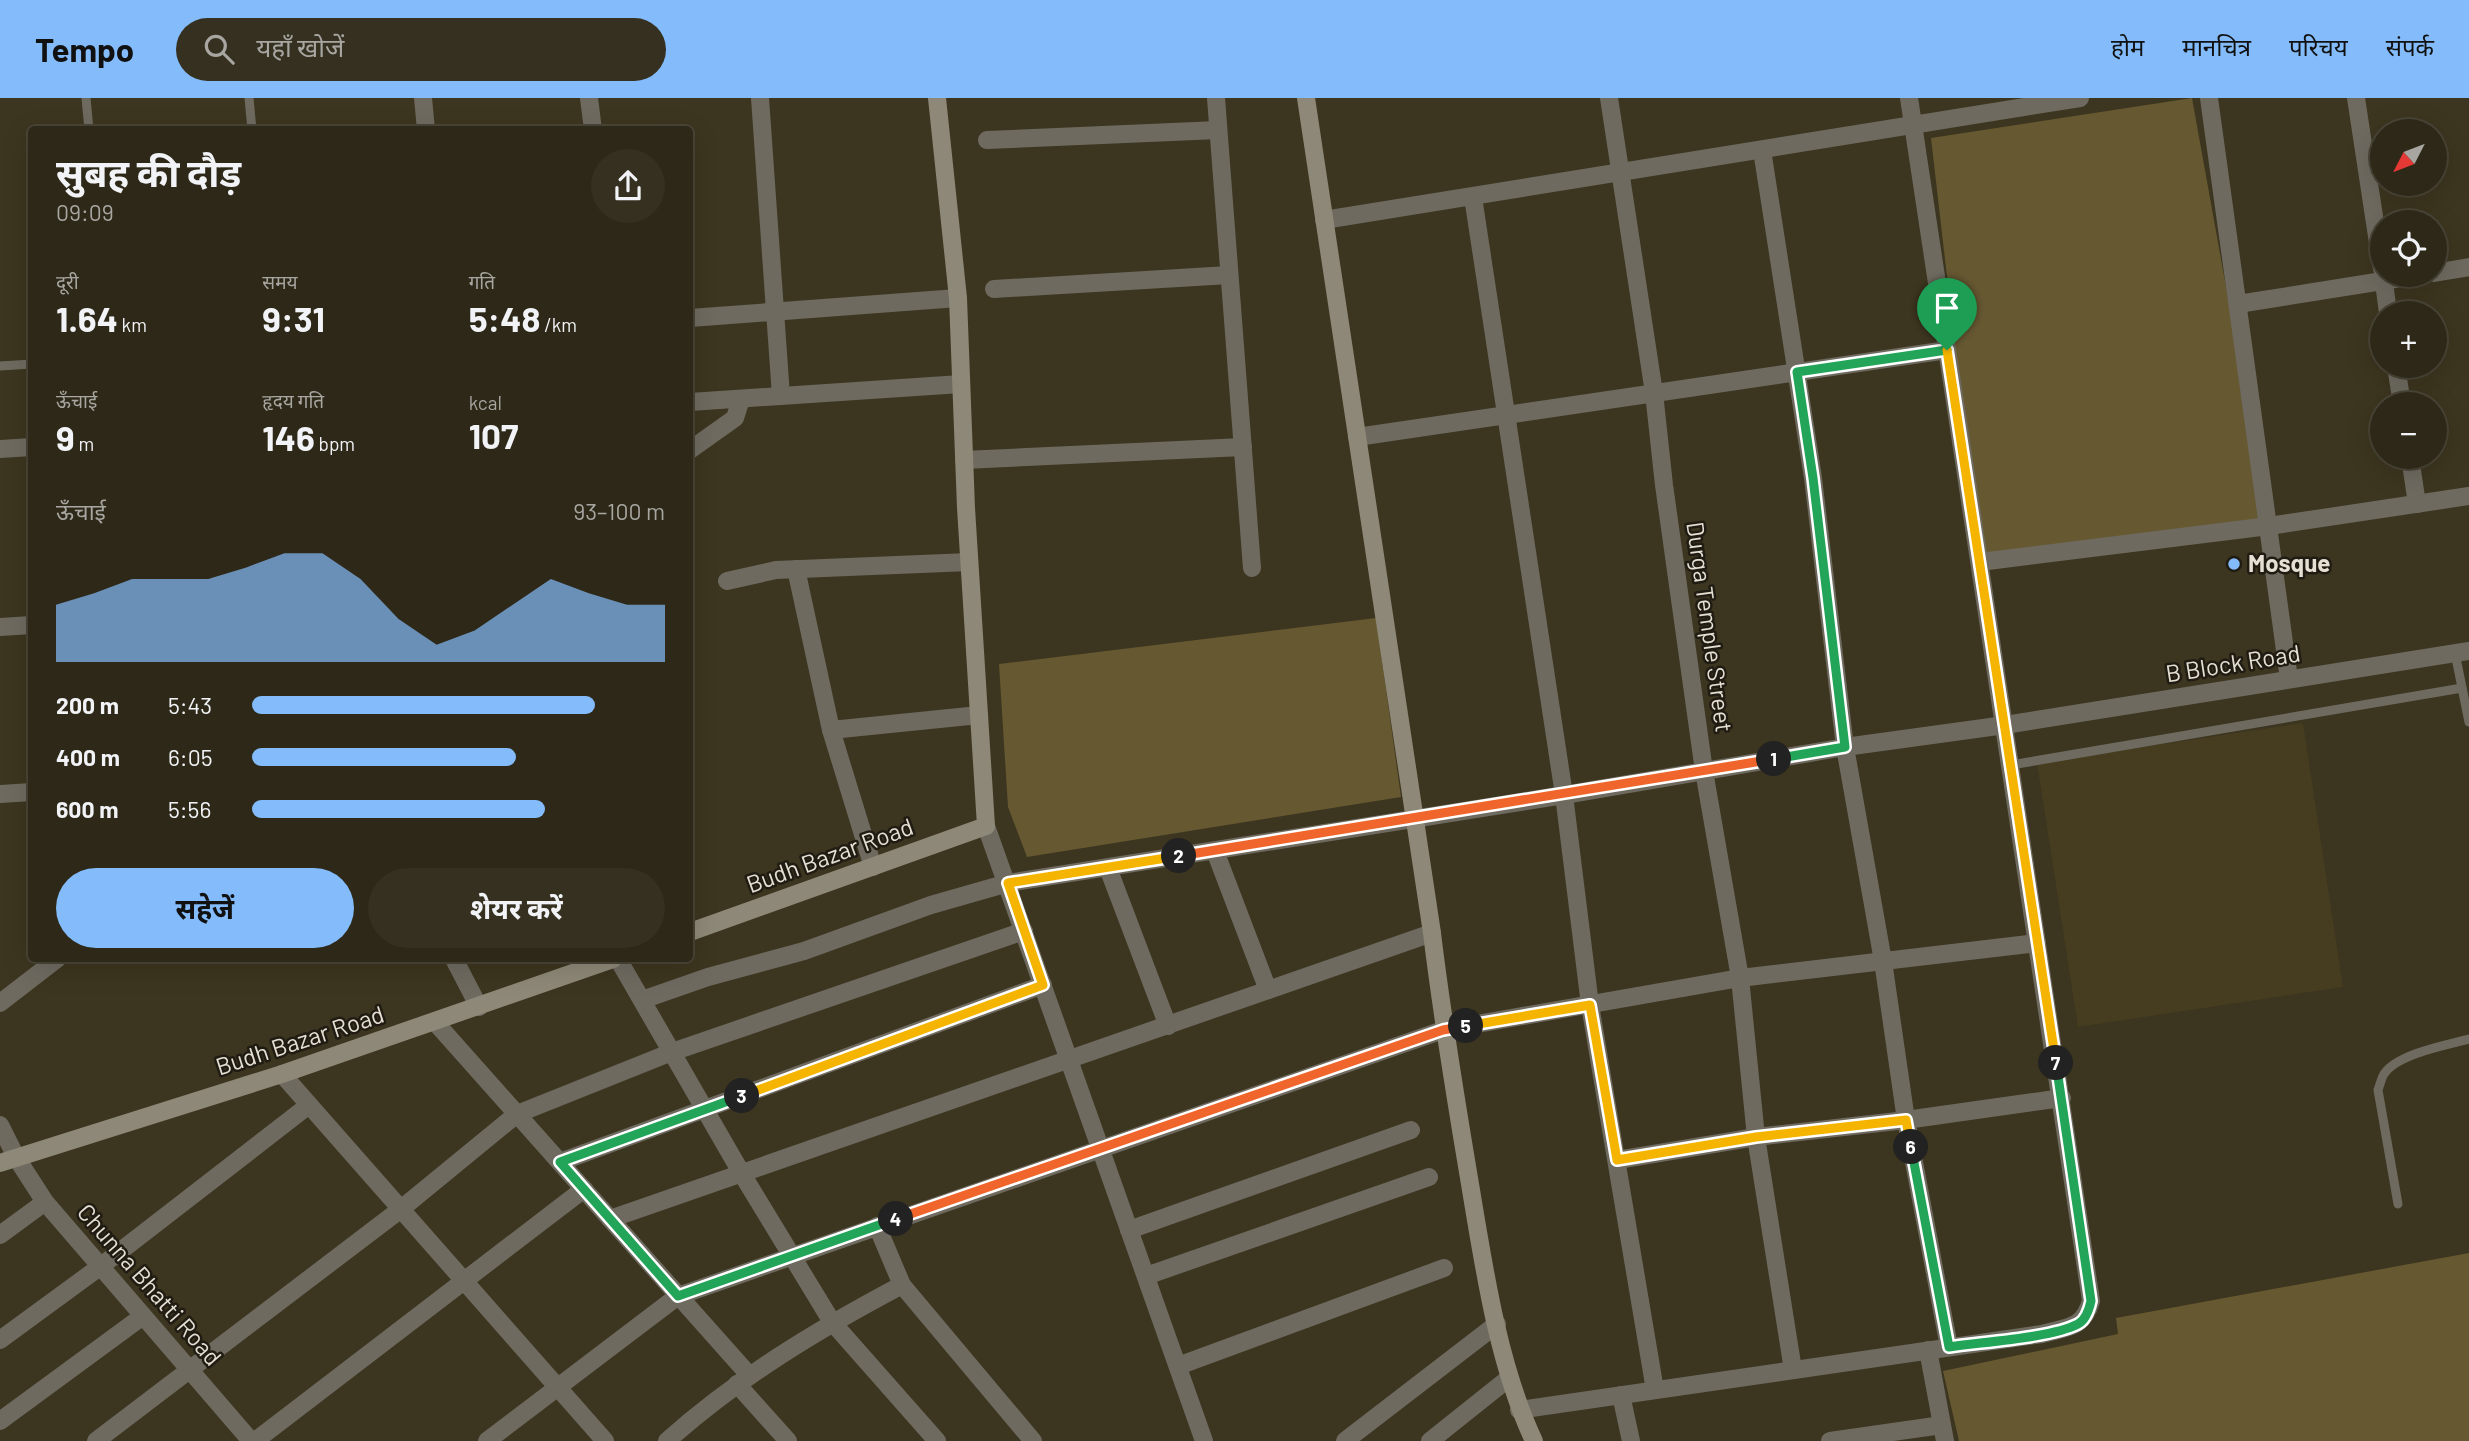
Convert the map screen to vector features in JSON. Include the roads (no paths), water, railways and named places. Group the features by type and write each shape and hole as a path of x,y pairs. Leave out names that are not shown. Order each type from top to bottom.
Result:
{"street":[{"path":"423,98 426,126"},
{"path":"589,98 592,126"},
{"path":"760,98 781,396"},
{"path":"937,98 958,298 969,562 986,826 1204,1441"},
{"path":"1216,98 1252,568"},
{"path":"1306,98 1432,933 1443,1030 1480,1244 1497,1324 1519,1410 1534,1441"},
{"name":"Durga Temple Street","path":"1609,98 1654,393 1664,485 1704,771 1740,978 1756,1137 1793,1370"},
{"path":"1519,1410 2042,1334 2080,1323 2087,1314 2091,1301 1909,98"},
{"path":"1324,220 2080,98"},
{"path":"2209,98 2289,679"},
{"path":"2356,98 2373,210"},
{"path":"987,140 1218,130"},
{"path":"1762,150 1813,478 1845,747 1883,961 1906,1120 1949,1347"},
{"path":"1473,197 1564,795 1590,1005 1655,1390"},
{"path":"2447,270 2469,267"},
{"path":"994,289 1229,275"},
{"path":"2238,304 2370,278"},
{"path":"693,318 958,298"},
{"path":"1357,437 1947,350"},
{"path":"693,402 961,384"},
{"path":"693,448 735,418 741,399"},
{"path":"0,449 28,447"},
{"path":"964,460 1243,447"},
{"path":"2412,469 2417,504"},
{"path":"1980,562 2269,526 2469,496"},
{"path":"727,581 776,570 969,562"},
{"path":"796,569 831,730 873,867"},
{"path":"0,627 28,625"},
{"name":"B Block Road","path":"642,1000 708,977 804,951 931,905 1008,883 1564,795 1845,747 2005,725 2462,652"},
{"path":"831,730 979,715"},
{"path":"0,794 28,792"},
{"name":"Budh Bazar Road","path":"693,931 986,826"},
{"path":"1215,850 1268,990"},
{"path":"1108,868 1168,1026"},
{"path":"96,1441 401,1209 517,1114 672,1052 1024,931"},
{"path":"610,1219 1432,933"},
{"path":"487,1441 678,1296 1100,1147 1443,1030 1740,978 2037,943"},
{"path":"0,1003 53,962"},
{"path":"456,962 479,1007"},
{"name":"Budh Bazar Road","path":"8,1160 282,1074 607,962"},
{"path":"618,962 832,1322 937,1441"},
{"path":"560,1162 1043,985"},
{"path":"435,1022 678,1296 788,1441"},
{"path":"282,1074 605,1441"},
{"path":"1617,1160 1756,1137 1906,1120 2062,1098"},
{"path":"0,1340 101,1266 309,1105"},
{"name":"Chunna Bhatti Road","path":"0,1125 8,1160 253,1441"},
{"path":"1129,1230 1411,1130"},
{"path":"1146,1276 1429,1177"},
{"path":"253,1441 584,1189"},
{"path":"0,1235 45,1202"},
{"path":"877,1226 902,1285 1033,1441"},
{"path":"1178,1367 1444,1268"},
{"path":"679,1437 743,1380 832,1322 902,1285"},
{"path":"0,1421 144,1316"},
{"path":"1345,1441 1497,1324"},
{"path":"1830,1441 1943,1433 1928,1350"},
{"path":"1430,1441 1509,1378"},
{"path":"1621,1395 1631,1441"}],"lane":[{"path":"86,98 89,126"},
{"path":"249,98 252,126"},
{"path":"0,366 28,363"},
{"path":"2462,652 2462,688 2469,722"},
{"path":"2011,765 2462,688"},
{"path":"2398,1204 2378,1090 2383,1075 2392,1065 2409,1056 2469,1039"}],"place":[{"name":"Mosque","path":"2234,564"}]}
